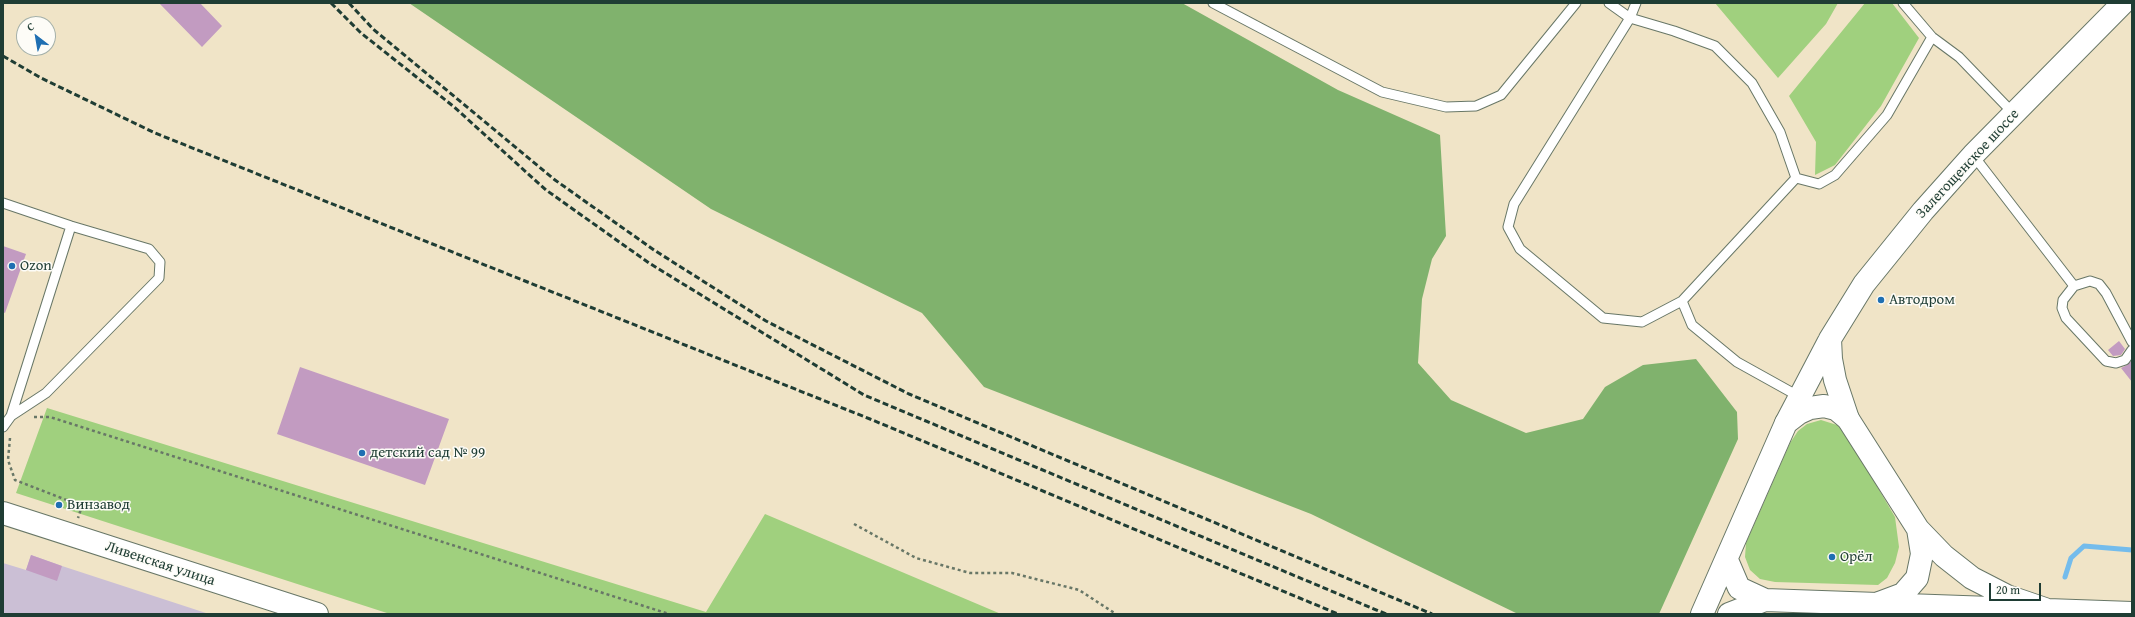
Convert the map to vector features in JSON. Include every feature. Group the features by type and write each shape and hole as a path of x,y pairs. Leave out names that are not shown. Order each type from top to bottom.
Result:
{"main road":[{"name":"Залегощенское шоссе","path":"1702,614 1786,424 1830,339 1864,284 1923,211 1973,155 2124,3"},
{"path":"1830,339 1830,360 1848,419 1918,529 1944,556 1972,578 2007,596 2045,609"},
{"path":"1786,424 1799,413 1810,408 1824,406 1836,409 1848,419"},
{"name":"Ливенская улица","path":"3,513 317,614"},
{"path":"1872,605 1903,594 1917,578 1922,554 1918,529"},
{"path":"1727,560 1739,588 1765,600 1872,605 2045,609 2132,613"},
{"path":"1728,614 1765,600"}],"lane":[{"path":"1213,3 1382,92 1446,107 1476,106 1501,95 1576,3"},
{"path":"1609,3 1630,18 1674,31 1715,46 1752,83 1780,132 1796,178"},
{"path":"1636,3 1630,18 1514,204 1508,227 1520,249 1603,318 1642,322 1682,301 1796,178"},
{"path":"1903,3 1932,37 1959,57 2014,114"},
{"path":"1796,178 1819,184 1836,176 1887,115 1932,37"},
{"path":"1973,155 2074,286"},
{"path":"3,204 149,249 160,262 159,278 46,393 7,415"},
{"path":"3,427 71,226"},
{"path":"2132,342 2106,292 2099,284 2090,281 2074,286 2063,300 2062,308 2066,318 2106,361 2116,363 2125,360 2132,350"},
{"path":"1682,301 1692,326 1737,362 1800,397"}],"path":[{"path":"7,415 8,460 15,480 82,506 71,535"},
{"path":"50,417 669,614"},
{"path":"854,524 916,558 970,574 1012,573 1079,590 1116,614"}],"shaded area":[{"path":"31,555 209,614 3,614 3,563 26,570"}],"green space":[{"path":"409,3 1182,3 1338,90 1440,135 1446,236 1432,259 1422,299 1418,363 1451,400 1526,433 1583,419 1605,387 1643,365 1696,359 1737,412 1738,439 1659,614 1518,614 1311,514 984,387 922,313 711,209"},
{"path":"1715,3 1838,3 1826,24 1778,78"},
{"path":"1865,3 1892,3 1919,38 1881,106 1835,165 1815,175 1816,142 1789,96"},
{"path":"47,408 706,612 765,514 1001,614 390,614 16,493"},
{"path":"1821,420 1837,425 1847,435 1895,517 1899,547 1895,563 1887,578 1878,585 1775,582 1760,579 1750,570 1745,557 1746,543 1790,443 1798,431 1807,424"}],"building":[{"path":"159,3 200,3 222,26 202,47"},
{"path":"3,246 26,254 5,313 3,312"},
{"path":"2119,341 2125,349 2121,355 2113,356 2108,350"},
{"path":"2132,360 2132,382 2121,368"},
{"path":"300,367 449,419 425,485 277,434"},
{"path":"31,555 62,566 57,581 26,570"}],"waterway":[{"path":"2065,577 2071,558 2084,546 2132,550"}],"railway":[{"path":"331,3 361,33 453,106 546,190 649,263 864,395 1386,614"},
{"path":"349,3 373,29 555,180 654,250 766,321 909,394 1432,614"},
{"path":"3,56 41,78 155,133 870,419 1338,614"}],"place":[{"name":"Ozon","path":"12,266"},
{"name":"Автодром","path":"1881,300"},
{"name":"детский сад № 99","path":"362,453"},
{"name":"Винзавод","path":"59,505"},
{"name":"Орёл","path":"1832,557"}]}
